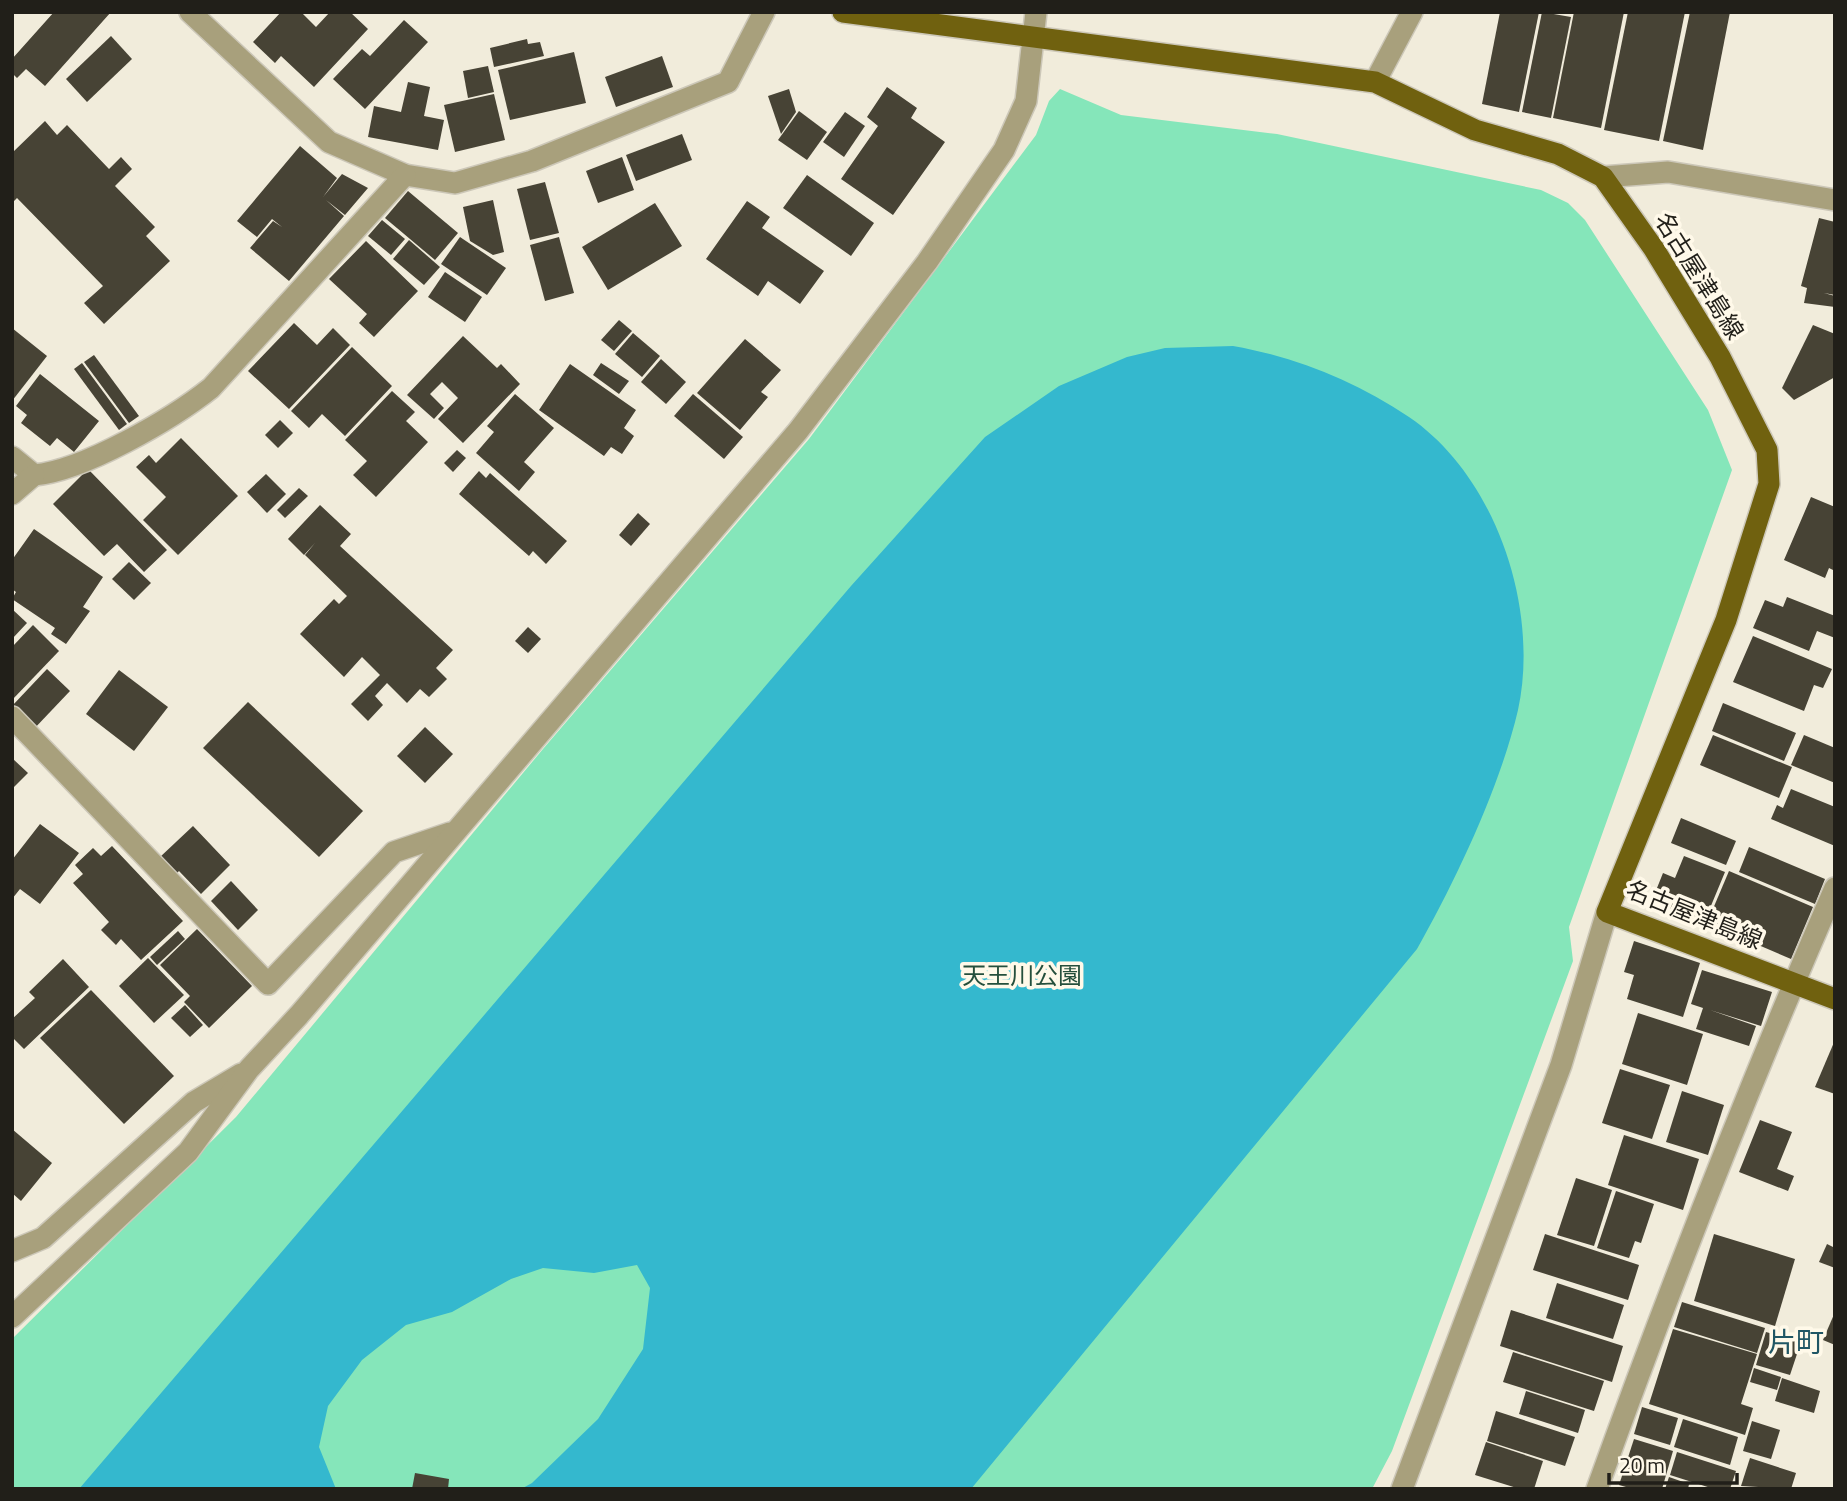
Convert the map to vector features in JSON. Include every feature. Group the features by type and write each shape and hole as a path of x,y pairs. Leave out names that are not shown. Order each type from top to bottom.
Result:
{"main road":[{"name":"名古屋津島線","path":"843,12 1375,82 1475,130 1558,154 1603,177 1654,249 1720,357 1767,450 1769,484 1726,620 1607,912 1835,999"}],"street":[{"path":"190,12 330,142 405,175 455,183 532,161 728,82 764,12"},
{"path":"12,1317 188,1152 249,1069 299,1015 798,431 926,262 1004,150 1026,101 1036,12"},
{"path":"1375,82 1412,12"},
{"path":"1603,177 1668,172 1835,200"},
{"path":"12,494 34,475 57,473 177,414 211,388 405,175"},
{"path":"12,457 34,475"},
{"path":"12,717 268,984 394,852 452,833"},
{"path":"1597,1489 1644,1359 1794,982 1835,888"},
{"path":"1402,1489 1561,1065 1607,912"},
{"path":"12,1251 43,1238 194,1102 249,1069"}],"green space":[{"name":"天王川公園","path":"1060,89 1121,115 1277,134 1541,190 1568,203 1585,220 1708,410 1732,470 1569,927 1573,961 1392,1451 1372,1489 12,1489 12,1339 236,1117 543,749 809,439 1036,135 1049,101"}],"water":[{"path":"1233,346 1302,364 1368,392 1409,417 1440,442 1466,473 1488,509 1516,588 1522,630 1523,671 1518,710 1500,770 1475,832 1417,949 971,1489 521,1489 532,1483 598,1419 643,1349 650,1288 637,1265 594,1273 543,1268 511,1279 452,1312 406,1325 362,1360 328,1406 319,1447 336,1489 79,1489 851,586 985,437 1059,386 1127,357 1165,348"}],"building":[{"path":"54,12 111,12 45,86 26,69 17,78 12,73 12,59"},
{"path":"281,12 301,12 316,27 330,12 350,12 368,29 314,87 281,56 275,63 253,42"},
{"path":"1500,12 1539,12 1519,112 1482,104"},
{"path":"1542,12 1571,17 1551,118 1522,112"},
{"path":"1574,12 1624,12 1601,128 1553,118"},
{"path":"1628,12 1685,12 1659,141 1604,130"},
{"path":"1690,12 1730,12 1703,150 1663,141"},
{"path":"404,20 428,42 365,109 333,79 362,49 370,56"},
{"path":"111,36 132,59 87,102 66,79"},
{"path":"527,39 528,44 540,42 544,56 494,67 490,48"},
{"path":"574,52 586,103 510,120 498,70"},
{"path":"662,56 673,87 616,107 605,77"},
{"path":"488,66 494,92 468,98 463,71"},
{"path":"408,82 430,87 424,116 444,120 438,150 368,137 374,106 401,112"},
{"path":"887,87 917,108 911,118 945,142 893,215 841,179 878,126 867,117"},
{"path":"789,89 796,112 781,134 768,96"},
{"path":"494,94 505,140 455,152 444,105"},
{"path":"799,111 827,132 807,160 778,140"},
{"path":"845,112 865,126 844,157 823,142"},
{"path":"45,121 57,135 67,125 109,169 121,157 132,169 115,186 155,227 146,236 170,261 104,324 84,303 103,286 17,198 12,203 12,153"},
{"path":"682,134 692,160 636,181 626,155"},
{"path":"300,146 337,178 323,197 342,174 368,188 345,215 326,200 344,216 289,281 250,248 273,221 282,227 272,219 257,237 237,221"},
{"path":"622,157 634,190 598,203 586,171"},
{"path":"807,175 874,223 851,256 783,208"},
{"path":"545,182 559,233 530,240 517,189"},
{"path":"408,191 458,233 435,260 385,218"},
{"path":"493,200 504,252 493,255 470,241 463,207"},
{"path":"747,201 770,217 762,228 824,271 800,304 768,281 758,296 706,259"},
{"path":"655,203 682,246 608,290 582,247"},
{"path":"1819,218 1835,222 1835,295 1824,293 1835,296 1835,307 1804,303 1807,288 1801,286"},
{"path":"382,220 405,239 391,255 368,236"},
{"path":"460,237 506,268 487,295 441,264"},
{"path":"559,237 574,293 545,301 530,245"},
{"path":"409,240 440,267 424,285 393,259"},
{"path":"366,241 418,291 374,337 359,323 367,314 329,279"},
{"path":"445,272 482,297 465,322 428,297"},
{"path":"619,320 632,331 614,351 601,340"},
{"path":"294,323 317,345 333,328 350,345 289,409 248,371"},
{"path":"1813,325 1835,334 1835,377 1794,400 1782,388"},
{"path":"12,328 47,356 12,401"},
{"path":"633,333 660,356 642,377 615,354"},
{"path":"463,336 497,368 501,364 520,384 463,443 438,419 458,398 442,382 430,394 444,408 434,419 407,395"},
{"path":"745,339 781,370 761,392 768,397 740,430 697,393"},
{"path":"352,347 392,386 345,436 322,414 309,428 291,411"},
{"path":"94,355 139,416 129,423 84,362"},
{"path":"661,359 686,382 666,404 641,382"},
{"path":"82,363 127,424 119,430 74,369"},
{"path":"601,363 629,381 619,394 593,375"},
{"path":"570,364 636,410 624,428 634,436 622,454 611,447 604,456 539,410"},
{"path":"40,374 99,421 74,452 57,438 50,446 21,423 27,415 16,406"},
{"path":"392,391 415,412 406,421 428,442 376,497 353,475 367,461 345,440"},
{"path":"515,394 554,428 524,462 535,472 519,491 476,453 494,432 487,426"},
{"path":"693,394 743,437 724,459 674,416"},
{"path":"280,420 293,433 278,448 265,435"},
{"path":"181,438 238,496 178,555 143,520 166,497 136,467 149,455 156,463"},
{"path":"457,450 466,458 453,472 444,463"},
{"path":"88,469 167,550 144,572 117,544 104,556 53,504"},
{"path":"479,471 486,478 490,473 567,541 546,564 533,551 529,556 459,494"},
{"path":"266,474 286,494 267,513 247,492"},
{"path":"299,488 308,496 285,518 277,510"},
{"path":"1811,497 1835,507 1835,571 1829,568 1825,578 1784,560"},
{"path":"320,505 351,534 340,546 453,650 436,668 447,679 429,697 420,689 407,703 387,683 375,696 383,705 368,721 351,704 380,675 362,657 344,677 300,634 334,599 339,604 347,596 305,555 315,543 304,555 288,539"},
{"path":"638,513 650,524 631,546 619,535"},
{"path":"34,529 103,577 83,607 90,611 66,644 51,634 55,628 12,599 16,592 12,589 12,560"},
{"path":"129,562 151,583 134,600 112,579"},
{"path":"1787,597 1835,616 1835,638 1817,631 1809,651 1753,628 1765,600 1783,607"},
{"path":"12,609 27,623 12,639"},
{"path":"33,625 59,651 12,700 12,647"},
{"path":"528,627 541,639 528,653 515,641"},
{"path":"1753,636 1832,669 1823,688 1814,685 1804,711 1733,682"},
{"path":"47,669 70,691 32,731 12,712 12,706"},
{"path":"119,670 168,707 134,751 86,714"},
{"path":"248,702 363,811 319,857 203,748"},
{"path":"1723,703 1796,733 1784,761 1712,731"},
{"path":"425,727 453,754 425,783 397,756"},
{"path":"1713,735 1792,767 1779,798 1700,765"},
{"path":"1804,735 1835,748 1835,783 1791,765"},
{"path":"12,758 28,773 12,789"},
{"path":"1791,789 1835,807 1835,846 1771,819 1777,805 1783,808"},
{"path":"1681,818 1736,841 1726,865 1671,843"},
{"path":"40,824 79,853 40,904 20,889 12,899 12,860"},
{"path":"193,826 230,865 201,894 179,871 175,875 159,858"},
{"path":"112,846 183,921 141,960 121,939 116,945 101,930 109,922 73,883 83,874 75,865 93,848 101,856"},
{"path":"1749,847 1825,879 1815,904 1739,872"},
{"path":"1684,856 1725,872 1703,925 1651,903 1663,873 1675,878"},
{"path":"1729,871 1813,907 1791,959 1707,923"},
{"path":"231,881 258,910 238,930 211,901"},
{"path":"197,929 252,986 209,1028 184,1002 190,996 160,965"},
{"path":"178,931 185,939 157,965 150,957"},
{"path":"1634,941 1700,963 1683,1017 1627,999 1634,975 1624,972"},
{"path":"148,958 184,995 154,1023 119,986"},
{"path":"63,959 89,987 24,1049 12,1037 12,1019 35,998 29,992"},
{"path":"1702,970 1772,992 1761,1026 1710,1010 1756,1026 1749,1046 1696,1029 1703,1008 1691,1004"},
{"path":"91,990 174,1076 124,1124 40,1038"},
{"path":"185,1005 203,1025 190,1037 171,1018"},
{"path":"1638,1013 1703,1034 1687,1085 1622,1064"},
{"path":"1835,1040 1835,1094 1815,1087"},
{"path":"1620,1069 1670,1085 1652,1139 1602,1123"},
{"path":"1682,1091 1724,1105 1708,1155 1666,1142"},
{"path":"1760,1120 1792,1132 1777,1169 1794,1176 1788,1191 1739,1172"},
{"path":"12,1129 52,1163 21,1201 12,1193"},
{"path":"1624,1135 1699,1159 1683,1210 1608,1185"},
{"path":"1576,1178 1612,1190 1594,1246 1557,1235"},
{"path":"1616,1191 1654,1204 1641,1243 1635,1241 1629,1258 1597,1248"},
{"path":"1545,1234 1639,1265 1628,1300 1533,1270"},
{"path":"1714,1234 1795,1259 1775,1326 1694,1301"},
{"path":"1827,1244 1835,1248 1835,1268 1819,1262"},
{"path":"1557,1283 1624,1305 1613,1339 1546,1318"},
{"path":"1682,1302 1765,1328 1757,1353 1674,1327"},
{"path":"1511,1310 1623,1346 1612,1382 1500,1346"},
{"path":"1835,1312 1835,1345 1823,1340"},
{"path":"1673,1329 1757,1354 1741,1404 1753,1408 1745,1435 1649,1404"},
{"path":"1766,1332 1801,1342 1790,1375 1756,1365"},
{"path":"1513,1352 1604,1381 1594,1411 1503,1382"},
{"path":"1754,1368 1781,1377 1777,1390 1750,1382"},
{"path":"1782,1378 1820,1391 1814,1413 1775,1401"},
{"path":"1526,1391 1585,1410 1578,1433 1519,1414"},
{"path":"1642,1407 1678,1418 1670,1445 1634,1434"},
{"path":"1496,1411 1575,1437 1565,1466 1487,1441"},
{"path":"1683,1419 1738,1437 1730,1465 1674,1447"},
{"path":"1752,1421 1780,1430 1771,1459 1743,1451"},
{"path":"1634,1439 1673,1451 1662,1489 1633,1489 1619,1485"},
{"path":"1486,1442 1543,1461 1534,1489 1520,1489 1475,1475"},
{"path":"1677,1452 1736,1471 1730,1489 1714,1489 1670,1475"},
{"path":"1750,1458 1796,1473 1791,1489 1741,1486"},
{"path":"415,1473 449,1479 448,1489 412,1489"},
{"path":"1669,1477 1689,1484 1688,1489 1665,1489"}],"district":[{"name":"片町","path":"1796,1342"}]}
